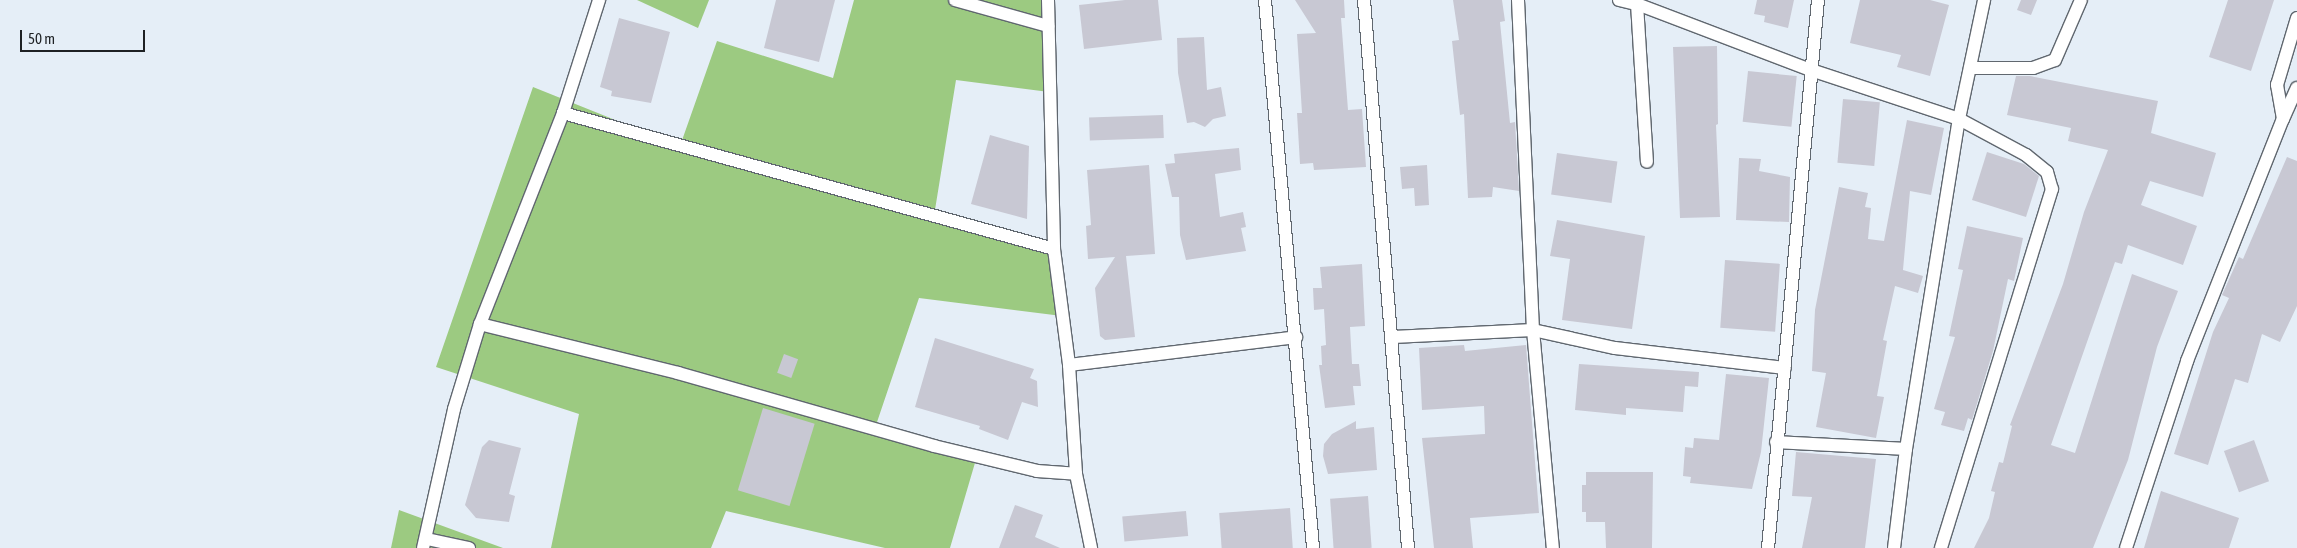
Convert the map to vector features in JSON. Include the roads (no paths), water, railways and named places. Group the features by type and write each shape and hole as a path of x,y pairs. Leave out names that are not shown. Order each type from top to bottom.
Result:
{"street":[{"path":"469,548 425,544 454,410 480,324 563,113 599,0"},
{"path":"955,0 1048,26"},
{"path":"1048,0 1054,249 1069,365 1076,474 1092,548"},
{"path":"1265,0 1313,548"},
{"path":"1364,0 1393,337 1408,548"},
{"path":"1518,0 1533,330 1553,548"},
{"path":"1619,0 1637,4 1811,70 1959,119 2026,155 2047,172 2052,189 1941,548"},
{"path":"1768,548 1776,442 1785,368 1818,0"},
{"path":"1894,548 1906,449 1959,119 1984,0"},
{"path":"1970,68 2033,68 2056,60 2081,0"},
{"path":"1637,4 1647,162"},
{"path":"2283,119 2278,85 2297,19"},
{"path":"2126,548 2187,361 2297,88"},
{"path":"563,113 1054,249"},
{"path":"480,324 678,373 934,446 1036,471 1076,474"},
{"path":"1393,337 1533,330 1615,348 1785,368"},
{"path":"1069,365 1296,338"},
{"path":"1776,442 1906,449"}]}
